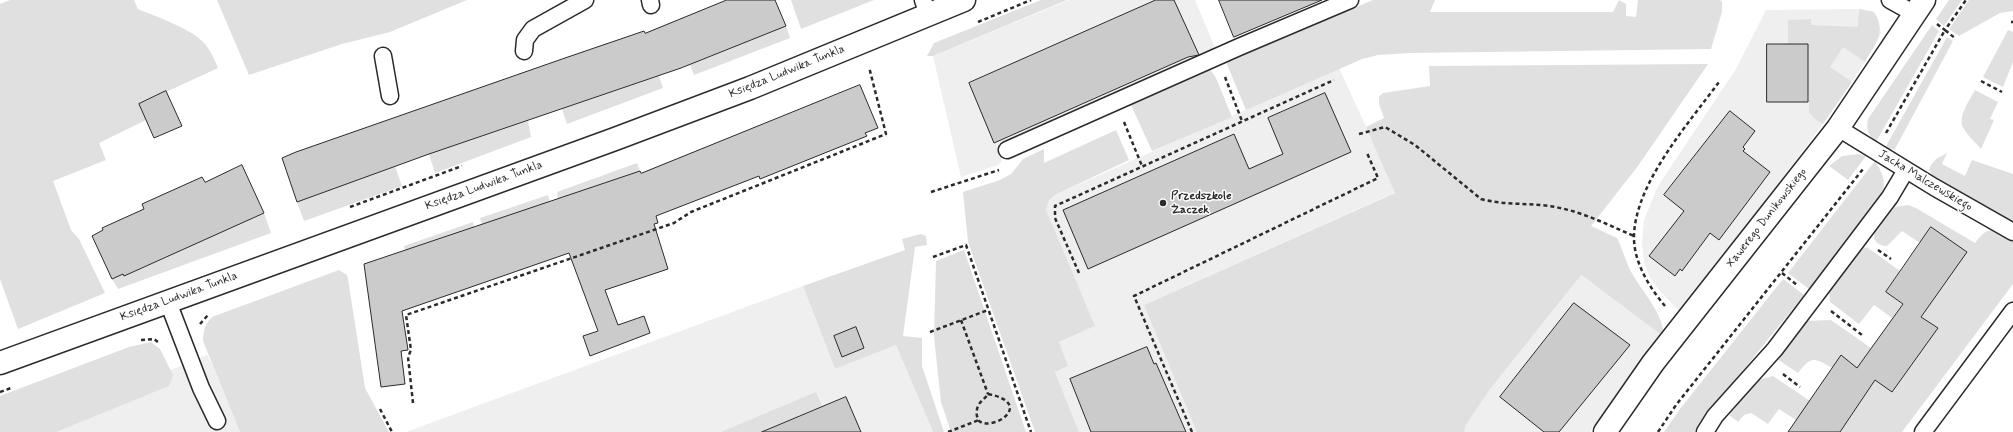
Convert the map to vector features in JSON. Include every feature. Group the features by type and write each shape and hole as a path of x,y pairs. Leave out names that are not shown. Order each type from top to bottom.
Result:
{"street":[{"name":"Księdza Ludwika Tunkla","path":"0,363 621,137 750,88 926,7 964,0"},
{"name":"Xawerego Dunikowskiego","path":"1604,432 1653,363 1838,128 1924,12"}],"lane":[{"path":"524,51 525,40 533,29 585,0"},
{"path":"1007,150 1239,47 1350,0"},
{"path":"1890,0 1924,12"},
{"path":"383,56 390,96"},
{"name":"Jacka Malczewskiego","path":"1838,128 1906,170 2013,232"},
{"path":"1705,432 1715,416 1775,348 1890,198 1906,170"},
{"path":"168,302 201,388 217,421"},
{"path":"1923,432 2013,311"}],"path":[{"path":"1658,432 1676,405 1782,273 1876,152 1945,30 1966,0"},
{"path":"1924,12 1956,39"},
{"path":"413,403 408,357 411,350 406,315 674,223 691,212 886,134 869,66"},
{"path":"1225,79 1242,121"},
{"path":"1080,273 1055,218 1054,206 1334,80"},
{"path":"1981,81 2002,92"},
{"path":"1685,323 1669,310 1652,291 1638,261 1634,236 1636,217 1647,184 1719,82"},
{"path":"1359,134 1385,127 1415,145 1481,199 1492,202 1550,206 1581,213 1634,236"},
{"path":"1127,128 1142,166"},
{"path":"1192,432 1134,296 1378,178 1367,153"},
{"path":"931,192 993,173"},
{"path":"933,257 966,245 1031,432"},
{"path":"1782,273 1793,282"},
{"path":"1813,297 1862,335"},
{"path":"930,332 988,310"},
{"path":"961,320 988,394"},
{"path":"988,394 998,396 1007,402 1010,413 1009,418"},
{"path":"987,427 979,420 977,415 978,404 988,394"},
{"path":"380,409 392,432"},
{"path":"948,432 979,420"}],"shaded area":[{"path":"10,0 134,0 138,9 172,23 197,36 212,54 218,68 140,104 146,120 99,143 106,160 53,181 71,230 79,239 105,293 18,329 0,279 0,4"},
{"path":"217,0 467,0 390,32 342,44 249,75"},
{"path":"791,0 874,0 801,29"},
{"path":"1041,0 1067,0 933,56 927,56 934,43"},
{"path":"1069,0 1195,0 1217,52 1000,144 1002,161 998,165 961,177 933,56"},
{"path":"1373,0 1435,0 1430,12 1613,12 1619,0 1626,4 1626,16 1636,17 1638,0 1720,0 1722,2 1722,12 1711,49 1410,53 1378,55 1362,59 1246,110 1226,62"},
{"path":"1949,0 1962,0 1944,26 1936,19"},
{"path":"1969,0 2013,0 2013,11 2000,13 1959,36 1949,29"},
{"path":"1859,9 1874,12 1878,19 1881,33 1865,62 1823,124 1681,313 1659,290 1649,276 1644,261 1642,243 1644,220 1658,186 1736,69 1766,10"},
{"path":"1859,9 1874,12 1878,19 1880,32 1876,44 1865,62 1843,47 1830,67 1852,82 1823,124 1815,119 1809,112 1808,44 1788,44 1788,20 1811,19 1811,25 1858,27"},
{"path":"1932,25 1939,31 1876,142 1868,132 1868,119"},
{"path":"786,26 790,38 694,75 690,65"},
{"path":"2008,30 2013,32 2013,62 2003,87 1983,77"},
{"path":"1947,37 1953,41 1895,149 1890,150 1885,148"},
{"path":"1708,64 1638,166 1591,226 1617,238 1630,270 1651,302 1660,319 1664,337 1581,275 1490,389 1465,426 1464,432 1197,432 1144,305 1395,193 1366,127 1384,118 1379,104 1379,97 1383,93 1430,86 1429,66"},
{"path":"1339,68 1396,192 1144,305 1200,432 1079,432 1055,372 1068,366 1059,342 1095,326 1048,218 1046,210 1049,200 1055,195"},
{"path":"1210,69 1216,78 1232,117 1152,151 1131,105"},
{"path":"659,76 663,88 567,124 562,109"},
{"path":"1975,90 1998,102 1990,119 1994,120 1981,149 1962,125 1963,114"},
{"path":"528,121 531,137 435,173 429,154"},
{"path":"1116,130 1129,160 1055,195 1049,200 1046,210 1095,326 1059,342 1068,366 1055,372 1079,432 1035,432 968,242 963,192 1000,180 1011,174 1023,159 1044,149 1044,163"},
{"path":"1947,153 1942,164 1965,176 1972,160 2013,174 2013,223 1932,175 1929,170 1931,165 1936,159"},
{"path":"1859,154 1866,156 1848,180 1829,166 1842,156"},
{"path":"1875,161 1883,176 1883,193 1809,289 1788,273"},
{"path":"637,163 640,171 558,199 557,192"},
{"path":"395,166 402,186 304,221 297,202"},
{"path":"548,195 550,202 482,225 480,218"},
{"path":"1908,205 1916,208 1975,243 1984,233 1992,230 2013,241 2013,284 1902,432 1840,432 1875,380 1892,392 1938,328 1921,317 1966,252 1931,227 1920,243 1902,231 1887,246 1876,242 1874,238 1875,232 1895,207"},
{"path":"264,213 271,233 118,289 112,279 123,274 124,276"},
{"path":"473,222 474,227 405,250 404,246"},
{"path":"921,234 926,236 927,245 915,247 903,336 922,338 922,366 944,432 933,432 896,345 835,369 803,286 905,250 902,239"},
{"path":"1862,247 1868,248 1900,271 1886,292 1902,304 1892,318 1874,305 1859,324 1830,302 1829,292"},
{"path":"964,250 1026,432 951,432 941,402 934,337 936,261"},
{"path":"1563,262 1664,337 1590,432 1429,432"},
{"path":"339,270 347,275 348,279 365,388 389,432 240,432 203,341 206,325 212,317"},
{"path":"1783,279 1804,295 1710,411 1697,432 1664,432 1680,409"},
{"path":"803,286 835,369 896,345 933,432 406,432"},
{"path":"1831,320 1871,348 1857,368 1841,355 1832,368 1817,360 1813,360 1806,364 1798,373 1777,359 1805,321"},
{"path":"151,342 160,349 173,375 169,386 56,432 0,432 0,396 129,347"},
{"path":"207,355 240,432 20,432"},
{"path":"1773,376 1810,401 1796,420 1779,409 1768,424 1751,413 1744,415 1738,422 1729,415 1758,380"},
{"path":"816,392 822,406 761,432 721,432"}],"building":[{"path":"727,0 775,0 786,26 681,68 429,154 297,202 282,158 565,58 644,31 645,33"},
{"path":"1156,0 1174,0 1199,55 1188,57 994,143 969,83"},
{"path":"1219,0 1322,0 1234,37"},
{"path":"1767,44 1808,44 1808,102 1767,102"},
{"path":"860,85 878,128 865,133 867,136 760,179 759,176 656,216 658,223 654,224 668,269 605,290 618,325 644,316 650,333 590,356 583,336 598,331 569,253 402,311 408,350 401,351 405,384 381,387 364,264 640,171 641,173"},
{"path":"166,91 182,126 154,138 139,104"},
{"path":"1325,93 1351,152 1088,269 1063,210 1234,134 1249,169 1283,154 1268,118"},
{"path":"1730,111 1755,131 1743,147 1745,149 1743,151 1770,172 1719,240 1710,233 1682,271 1680,269 1675,276 1649,256 1684,211 1664,195"},
{"path":"242,165 264,213 124,276 123,274 112,279 92,236 103,230 102,228 144,209 142,204 202,177 205,182"},
{"path":"1931,227 1967,252 1921,317 1938,328 1892,392 1875,380 1840,432 1788,432 1841,355 1857,368 1903,304 1886,292"},
{"path":"1574,303 1630,345 1559,432 1544,432 1500,397"},
{"path":"856,327 864,348 842,357 834,336"},
{"path":"1147,347 1154,364 1156,363 1186,432 1091,432 1070,379"},
{"path":"846,397 861,432 762,432"}],"place":[{"name":"Przedszkole Żaczek","path":"1163,203"}]}
